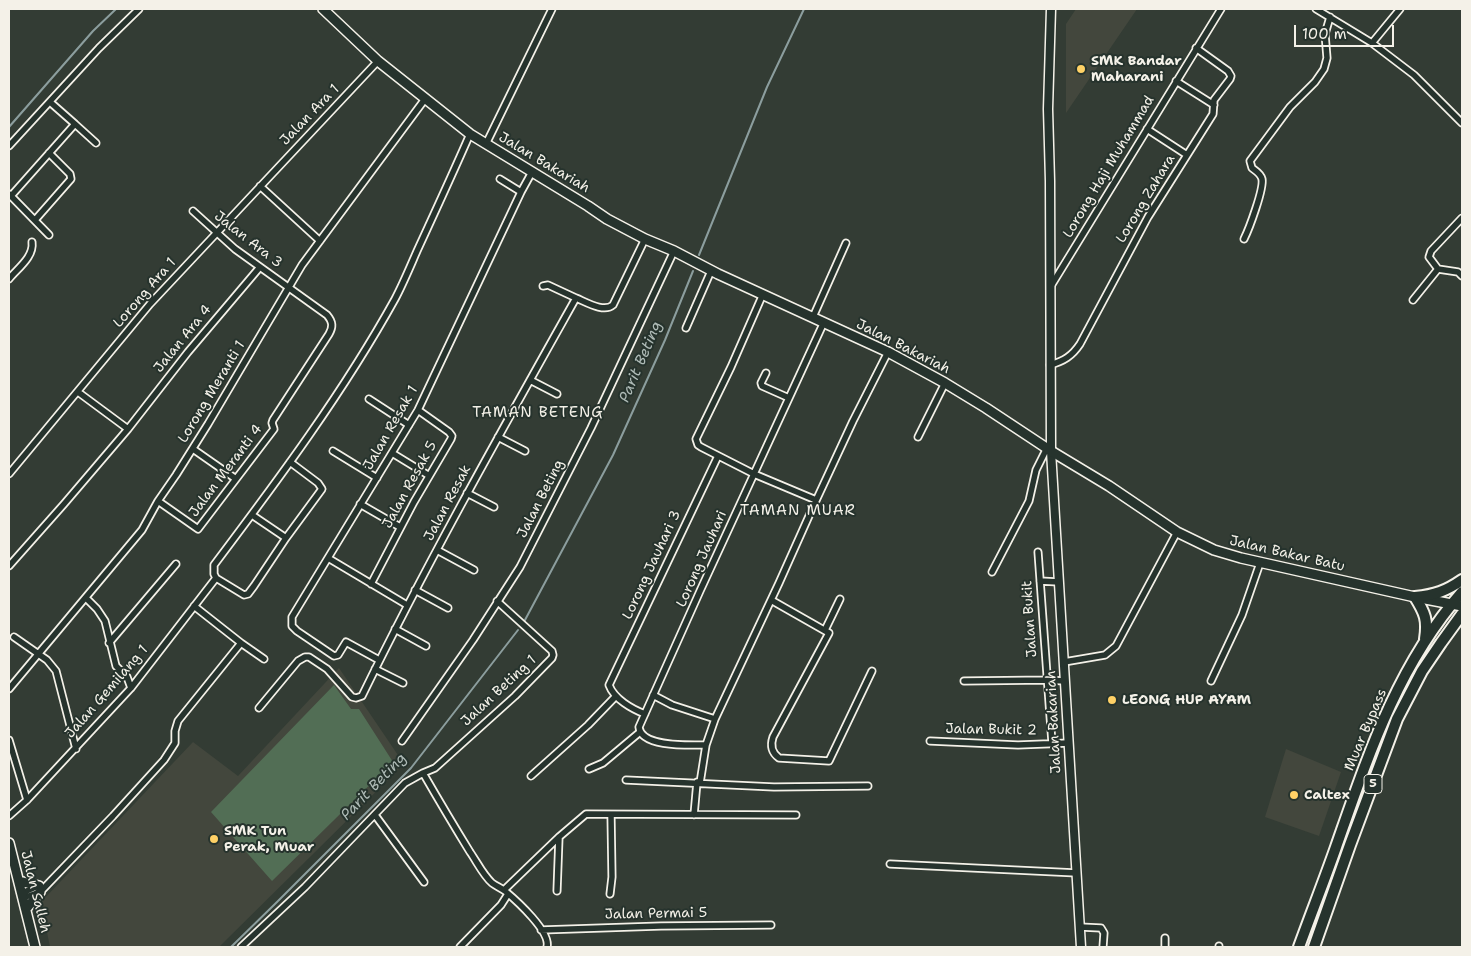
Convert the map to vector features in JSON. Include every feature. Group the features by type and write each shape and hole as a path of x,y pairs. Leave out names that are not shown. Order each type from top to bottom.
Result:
{"highway":[{"path":"1424,643 1427,620 1415,597 1434,596 1462,580"},
{"name":"Muar Bypass","path":"1299,947 1374,739 1384,717 1424,643 1457,605 1462,592"},
{"name":"Muar Bypass","path":"1314,947 1397,719 1422,671 1462,614"},
{"path":"1451,629 1462,620"}],"main road":[{"name":"Jalan Bakariah","path":"323,9 378,62 470,134 607,219 645,239 888,352 945,383 1049,449"},
{"name":"Jalan Bakar Batu","path":"1049,449 1109,486 1176,532 1222,553 1260,563 1457,605"},
{"name":"Jalan Salleh","path":"9,843 36,947"},
{"path":"19,881 42,887 26,909"}],"street":[{"path":"9,146 99,48 139,9"},
{"path":"486,144 552,9"},
{"path":"992,572 1029,501 1036,470 1049,449 1050,180 1048,109 1051,9"},
{"name":"Lorong Haji Muhammad","path":"1050,288 1221,9"},
{"path":"1316,9 1372,43 1414,75 1462,123"},
{"path":"1372,43 1400,9"},
{"path":"1244,239 1252,221 1262,181 1260,174 1252,168 1250,161 1290,106 1315,82 1324,69 1327,58 1325,34 1330,18"},
{"name":"Lorong Zahara","path":"1050,365 1064,361 1080,344 1148,217 1213,114 1215,98 1231,76 1228,71 1196,48"},
{"name":"Jalan Ara 1","path":"260,186 378,62"},
{"path":"1176,81 1214,105"},
{"name":"Lorong Meranti 1","path":"9,689 142,530 302,265 425,99"},
{"path":"50,102 96,143"},
{"path":"49,235 10,195 75,124"},
{"path":"1147,129 1187,155"},
{"path":"290,462 318,483 322,489 248,594 244,595 216,578 214,566 290,462 348,377 395,298 470,134"},
{"path":"34,220 71,179 70,174 49,153"},
{"name":"Jalan Resak 1","path":"379,660 346,642 338,656 334,656 296,631 292,626 292,617 418,410 532,172"},
{"path":"500,179 521,192"},
{"path":"260,186 320,241"},
{"name":"Lorong Ara 1","path":"9,474 150,304 260,186"},
{"name":"Jalan Ara 3","path":"193,211 216,233 260,267 290,287"},
{"path":"1462,218 1430,254 1430,260 1438,269 1458,272 1462,276"},
{"path":"543,286 548,285 603,308 610,307 645,239"},
{"path":"9,278 31,254 32,242"},
{"path":"813,317 846,243"},
{"name":"Jalan Beting","path":"402,741 473,640 520,567 625,358 674,251"},
{"name":"Jalan Ara 4","path":"9,566 128,429 188,352 260,267"},
{"path":"1413,300 1438,269"},
{"path":"686,328 711,270"},
{"name":"Jalan Meranti 4","path":"158,501 198,529 274,430 273,420 332,329 332,324 327,315 290,287"},
{"path":"762,294 731,368 696,438 698,445 718,456 754,474 816,500"},
{"name":"Jalan Resak","path":"259,708 298,661 305,657 309,657 327,669 350,695 356,698 362,696 407,605 467,493 576,298"},
{"name":"Lorong Jauhari","path":"640,732 640,724 644,714 824,322"},
{"path":"694,815 698,782 706,745 715,719 853,421 888,352"},
{"path":"766,373 761,383 762,386 789,398"},
{"path":"530,380 557,394"},
{"path":"918,437 945,383"},
{"path":"78,392 128,429"},
{"path":"369,399 409,425"},
{"name":"Jalan Resak 5","path":"372,584 428,475 452,436 418,410"},
{"path":"498,437 526,450"},
{"path":"192,449 236,479"},
{"name":"Jalan Bakariah","path":"1049,449 1081,947"},
{"path":"333,451 376,478"},
{"path":"392,453 428,475"},
{"name":"Lorong Jauhari 3","path":"616,696 609,685 718,456"},
{"path":"467,493 494,507"},
{"path":"360,504 400,527"},
{"path":"252,515 286,538"},
{"path":"1064,662 1105,655 1116,646 1176,532"},
{"path":"437,550 474,570"},
{"name":"Jalan Bukit","path":"1038,552 1052,743"},
{"path":"328,558 407,605"},
{"path":"1211,682 1242,615 1260,563"},
{"path":"109,643 176,564"},
{"name":"Jalan Gemilang 1","path":"9,816 76,749 131,688 216,578"},
{"path":"1040,581 1059,582"},
{"path":"415,590 448,608"},
{"path":"86,598 97,608 105,621 109,643 117,668 127,677 131,688"},
{"path":"771,600 827,632"},
{"path":"840,600 827,632 772,743 773,751 779,758 829,761 872,671"},
{"name":"Jalan Beting 1","path":"423,773 435,768 515,696 553,656 552,651 497,602"},
{"path":"194,606 264,659"},
{"path":"395,629 426,646"},
{"path":"14,636 50,662 56,671 76,749"},
{"path":"23,895 42,887 113,816 164,760 175,743 175,731 178,721 241,643"},
{"path":"375,668 403,682"},
{"path":"964,681 1047,680 1065,682"},
{"path":"653,695 672,705 715,719"},
{"path":"531,776 588,725 616,696 632,709 644,714"},
{"path":"590,769 603,763 640,732 644,736 665,744 706,745"},
{"path":"9,740 27,800"},
{"name":"Jalan Bukit 2","path":"930,741 1018,745 1069,743"},
{"path":"241,947 305,887 405,784 423,773 483,872 494,884 506,892 531,915 548,943 547,947"},
{"path":"626,780 774,787 868,786"},
{"path":"460,947 501,905 506,892 559,837 586,814 796,815"},
{"path":"375,815 424,882"},
{"path":"610,894 612,877 611,815"},
{"path":"557,891 559,837"},
{"path":"890,864 1077,873"},
{"name":"Jalan Permai 5","path":"541,930 771,925"},
{"path":"1080,927 1100,928 1103,930 1103,947"},
{"path":"1165,938 1165,947"}],"shaded area":[{"name":"SMK Bandar Maharani","path":"1076,9 1137,9 1066,113 1066,24"},
{"name":"SMK Tun Perak, Muar","path":"339,668 404,764 219,947 50,947 41,902 193,742 238,776"},
{"path":"1286,749 1341,772 1319,836 1265,817"}],"green space":[{"path":"334,685 351,709 359,709 393,762 272,881 211,812"}],"waterway":[{"path":"9,127 93,31 116,9"},
{"name":"Parit Beting","path":"699,255 767,87 804,9"},
{"name":"Parit Beting","path":"525,620 613,455 665,340 693,271"},
{"name":"Parit Beting","path":"231,947 411,768 518,630"}],"place":[{"name":"SMK Bandar Maharani","path":"1081,69"},
{"name":"LEONG HUP AYAM","path":"1112,700"},
{"name":"Caltex","path":"1294,795"},
{"name":"SMK Tun Perak, Muar","path":"214,839"}],"district":[{"name":"TAMAN BETENG","path":"538,413"},
{"name":"TAMAN MUAR","path":"798,511"}]}
